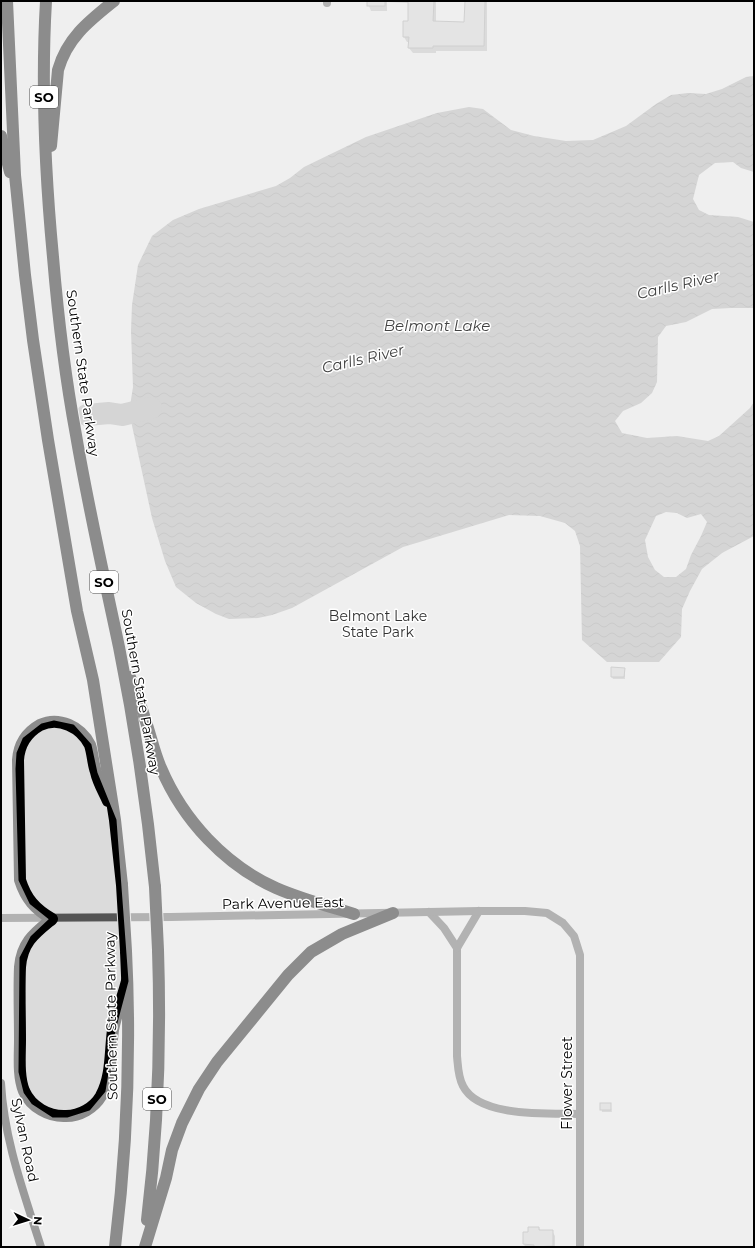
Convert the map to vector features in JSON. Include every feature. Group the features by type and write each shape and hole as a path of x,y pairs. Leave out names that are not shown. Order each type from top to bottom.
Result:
{"highway":[{"name":"Southern State Parkway","path":"7,1 18,208 33,340 48,440 78,611 93,680 115,820 122,885 128,980 128,1053 122,1186 115,1247"},
{"name":"Southern State Parkway","path":"46,1 44,73 47,194 58,308 70,400 103,578 119,648 138,756 150,833 155,887 160,1030 157,1108 144,1247"},
{"path":"47,194 60,61 75,36 91,20 114,1"},
{"path":"1,136 18,208"},
{"path":"119,648 145,719 161,769 178,800 198,827 226,856 260,880 289,894 354,914"},
{"path":"115,820 96,773 90,745 82,733 73,726 54,722 42,725 29,733 20,746 18,760 20,880 22,888 31,903 44,914 52,918 27,943 23,950 20,967 20,1072 25,1092 39,1109 53,1116 76,1115 90,1109 100,1098 104,1091 109,1073 114,1030 128,980"},
{"path":"144,1247 166,1178 172,1150 182,1122 199,1089 217,1062 288,975 311,952 342,934 393,913"}],"street":[{"path":"479,911 457,948 457,1056 460,1079 467,1093 482,1104 500,1109 521,1112 580,1114"},
{"name":"Park Avenue East","path":"1,918 525,911 547,913 563,923"},
{"path":"429,912 444,928 457,948"},
{"name":"Flower Street","path":"563,923 574,936 580,955 580,1247"},
{"name":"Sylvan Road","path":"1,1084 8,1138 41,1247"}],"highlighted area":[{"path":"54,722 73,726 90,745 96,773 115,820 127,981 114,1030 104,1091 89,1109 67,1116 53,1116 33,1103 25,1092 20,1072 21,958 32,937 51,919 31,903 20,880 17,769 18,753 24,739 42,725"}],"green space":[{"name":"Belmont Lake State Park","path":"1,1 754,1 754,1247 1,1247"}],"water":[{"name":"Belmont Lake","path":"754,76 754,172 741,168 733,162 715,163 699,175 693,199 699,210 709,215 738,217 754,222 754,308 712,309 686,322 666,326 658,337 657,382 652,393 641,403 623,411 615,421 622,433 647,438 677,436 708,441 719,436 750,408 754,402 754,536 722,553 702,569 682,609 681,637 659,662 607,662 582,640 580,546 575,531 565,523 540,516 509,515 403,547 292,608 258,618 229,619 196,603 176,587 165,561 152,518 131,421 122,419 122,410 130,406 133,387 131,331 132,305 138,265 152,236 173,220 199,209 276,186 290,178 304,167 366,137 437,113 469,107 483,109 511,130 534,136 566,141 593,140 626,126 671,95 688,93 706,94 722,89 746,77","holes":["666,512 677,513 687,518 701,514 707,522 686,569 676,577 664,577 655,570 648,557 645,540 656,516"]}],"building":[{"path":"367,1 385,1 385,6 367,6"},
{"path":"408,1 434,1 433,21 464,22 465,1 485,1 484,46 433,46 433,48 408,48 409,37 403,37 403,21 408,21"},
{"path":"611,667 625,668 624,677 611,677"},
{"path":"600,1103 611,1103 611,1110 600,1110"},
{"path":"528,1227 539,1227 539,1230 553,1230 553,1246 534,1247 534,1245 523,1244 523,1232 528,1232"}],"waterway":[{"name":"Carlls River","path":"87,415 109,413 122,415 151,408"}]}
